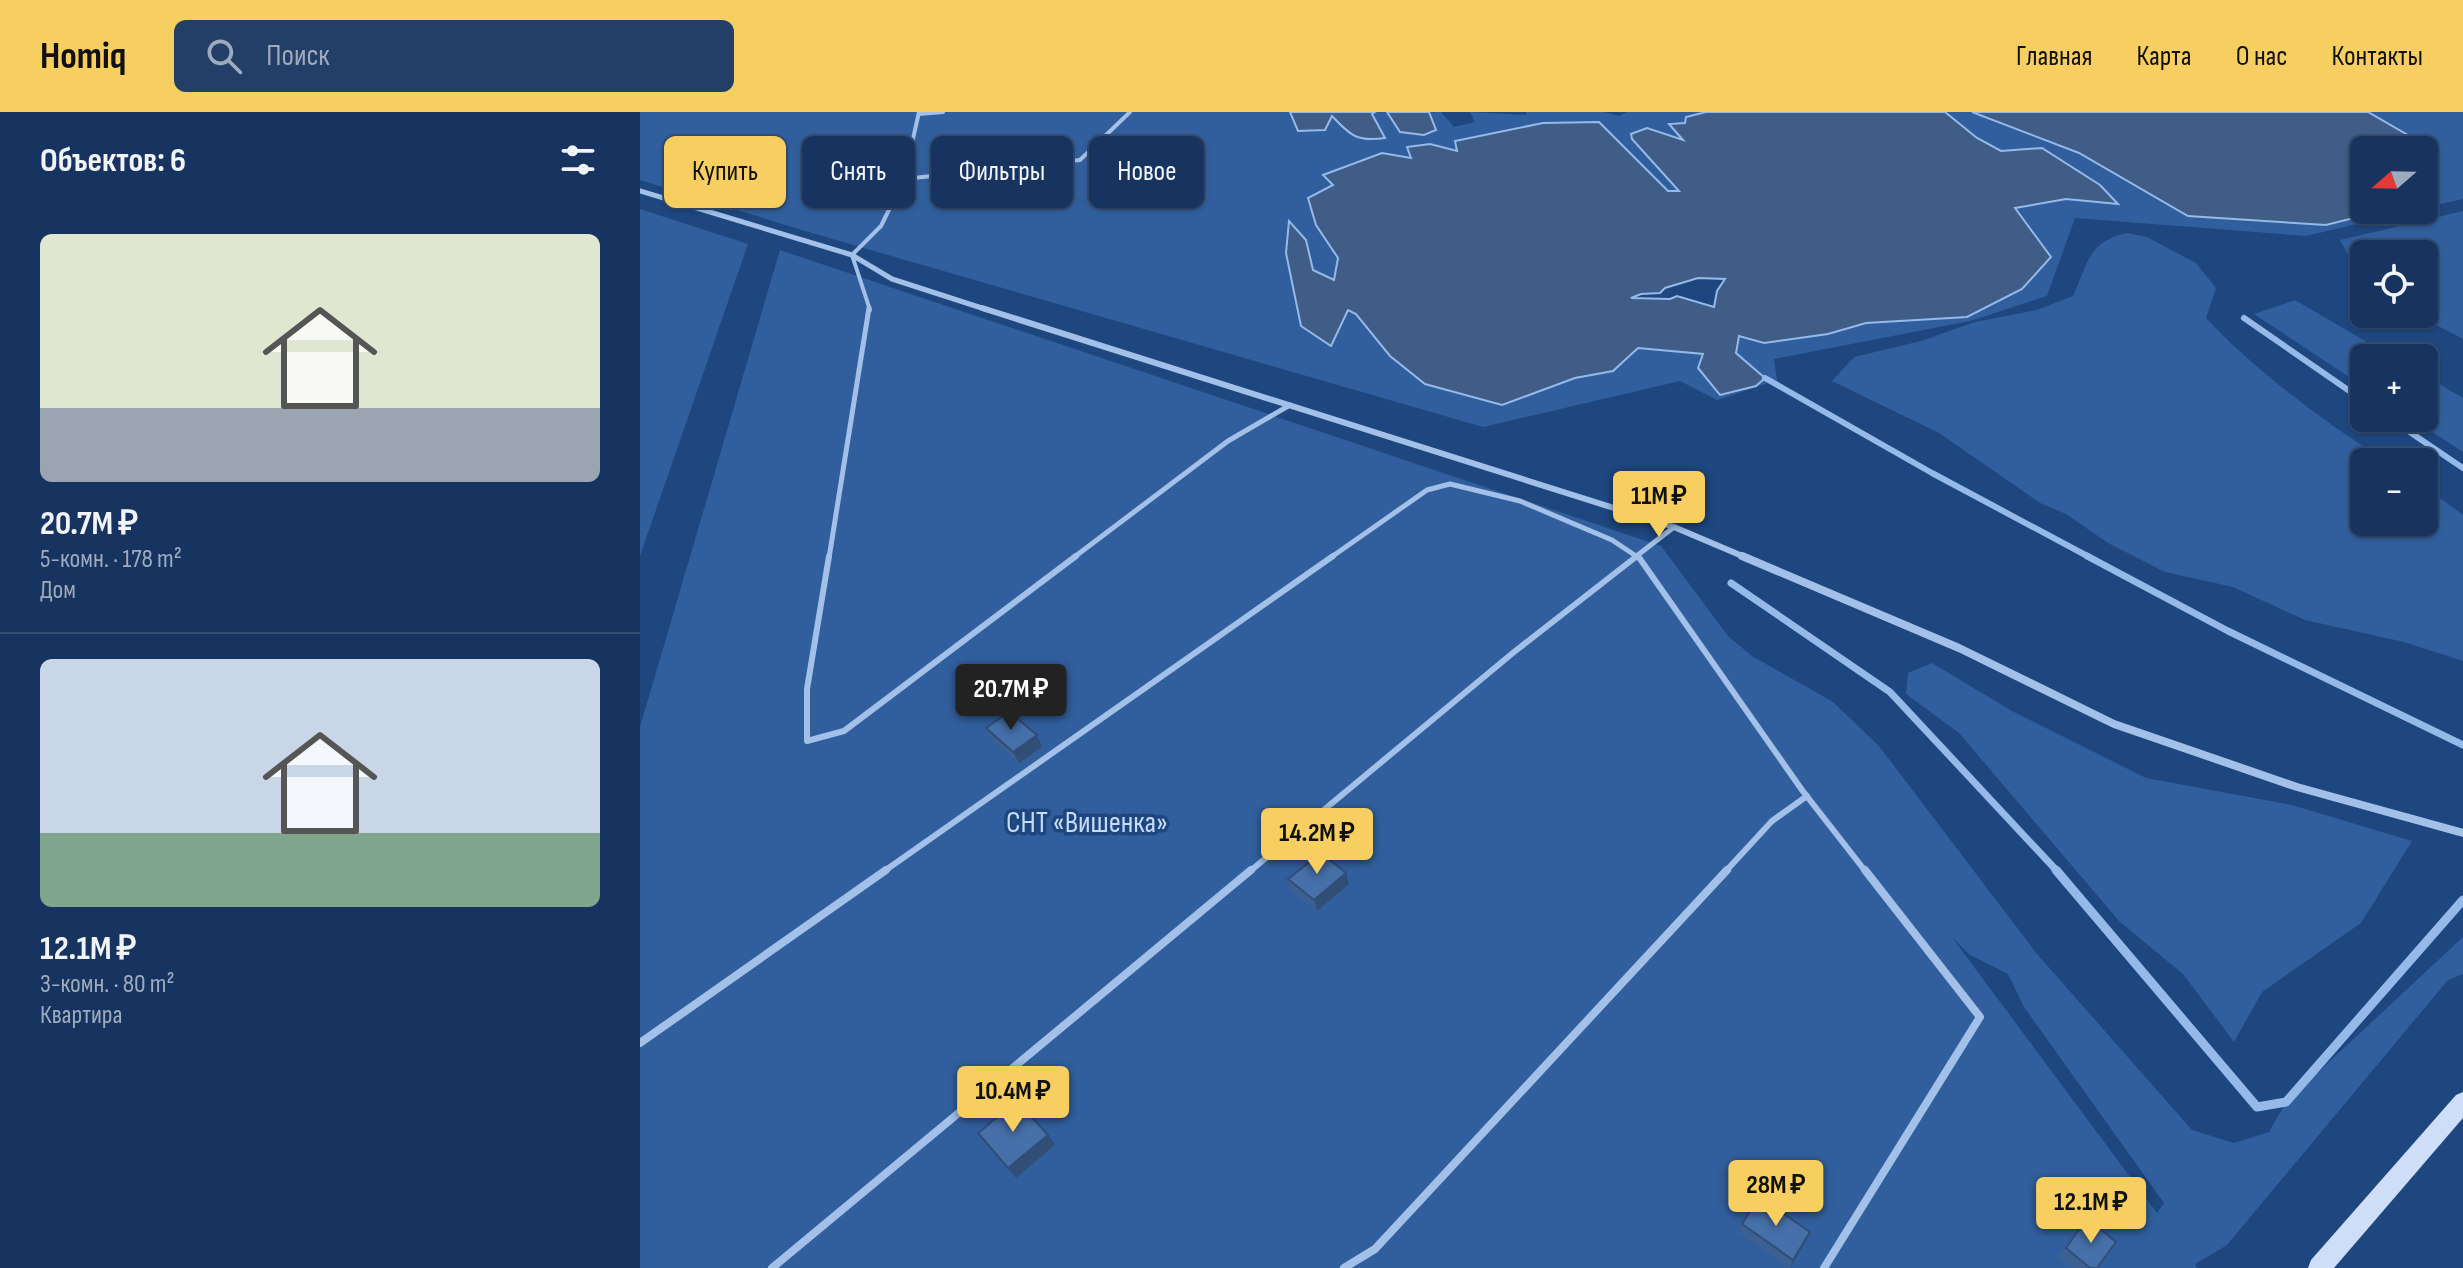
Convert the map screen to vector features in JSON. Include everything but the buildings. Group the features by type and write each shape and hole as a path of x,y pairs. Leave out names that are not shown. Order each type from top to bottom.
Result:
{"street":[{"path":"640,191 852,255 892,279 1674,527 1959,648 2114,724 2297,787 2463,833"},
{"path":"2319,1268 2463,1102"}],"lane":[{"path":"914,136 919,113 943,112"},
{"path":"915,178 1080,160 1130,112"},
{"path":"890,208 881,226 852,255 870,310 807,689 807,741 844,731 1228,441 1290,405"},
{"path":"640,1043 1427,490 1450,484 1520,501 1612,540 1638,556 1807,796 1980,1017 1824,1268"},
{"path":"772,1268 1514,652 1674,527"},
{"path":"1344,1268 1375,1249 1772,821 1807,796"}],"green space":[{"path":"640,112 1290,112 1298,131 1332,116 1345,131 1375,112 1387,112 1400,132 1436,130 1429,112 1441,112 1454,127 1475,122 1470,112 1526,115 1526,112 1604,112 1619,116 1627,112 1706,112 1675,131 1685,141 1647,128 1631,134 1632,139 1681,191 1668,191 1599,122 1543,123 1456,141 1458,151 1430,144 1408,147 1411,159 1382,153 1323,175 1333,185 1316,225 1338,258 1334,280 1313,270 1306,240 1289,223 1331,346 1347,310 1356,314 1390,356 1502,405 1575,378 1613,371 1638,348 1704,355 1735,352 1738,336 1756,340 1788,340 1879,321 1967,317 2014,208 2066,199 2117,204 2042,148 2001,151 1977,138 1945,112 1972,112 2079,153 2188,216 2326,225 2350,219 2350,224 2357,224 2306,236 2075,218 2047,296 1970,321 1774,359 1777,380 1717,400 1680,381 1483,427 731,208 786,208 786,136 664,136 664,187 640,180"},
{"path":"2368,112 2463,112 2463,199 2438,205 2438,136 2409,136"},
{"path":"640,209 748,244 640,556"},
{"path":"2463,211 2463,339 2438,326 2438,240 2350,240 2350,258 2340,240 2408,224 2438,224 2438,217"},
{"path":"2127,233 2147,237 2196,263 2216,288 2206,318 2247,358 2292,395 2366,448 2350,448 2350,536 2438,536 2438,496 2463,515 2463,661 2404,642 2305,620 2233,587 2165,572 2108,543 2066,514 2040,503 1939,433 1832,381 1854,357 1921,341 1975,322 2037,310 2073,296 2091,256 2104,242"},
{"name":"СНТ «Вишенка»","path":"780,250 1661,546 1728,636 1752,656 1833,702 1879,746 2037,954 2192,1130 2234,1143 2269,1132 2286,1102 2463,937 2463,974 2448,980 2227,1245 2195,1264 2197,1268 640,1268 640,727","holes":["1951,936 1970,955 2008,974 2024,1007 2164,1203 2157,1213"]},
{"path":"2295,300 2370,344 2350,344 2350,378 2254,314"},
{"path":"2438,383 2463,398 2463,452 2432,432 2438,432"},
{"path":"1932,663 2012,711 2146,778 2292,805 2412,841 2361,923 2262,992 2234,1042 2183,974 2119,921 1959,733 1906,694 1908,673"}],"shaded area":[{"path":"1290,112 1375,112 1372,114 1385,138 1355,136 1332,116 1325,130 1298,131"},
{"path":"1387,112 1429,112 1436,130 1424,135 1400,132"},
{"path":"1706,112 1945,112 1977,138 2001,151 2042,148 2100,185 2118,204 2066,199 2015,208 2051,257 2022,289 1967,317 1866,323 1828,334 1764,343 1739,336 1736,353 1765,378 1756,386 1720,395 1698,368 1703,354 1638,348 1613,371 1575,378 1502,405 1425,384 1390,356 1356,314 1348,310 1331,346 1301,326 1286,253 1289,221 1306,240 1313,270 1334,280 1338,258 1316,225 1308,198 1333,185 1323,175 1382,153 1411,158 1407,147 1430,144 1457,151 1455,141 1543,123 1599,122 1668,191 1679,191 1632,139 1631,134 1647,128 1683,140 1669,124 1685,123 1686,117","holes":["1698,278 1725,279 1717,291 1714,307 1677,296 1670,299 1631,298 1660,293 1665,288"]},
{"path":"1972,112 2368,112 2409,136 2350,136 2350,219 2326,225 2188,216 2079,153"}],"waterway":[{"path":"2244,318 2350,391"},
{"path":"1765,378 1932,473 2091,558"},
{"path":"2410,432 2463,468"},
{"path":"2087,556 2228,631 2463,745"},
{"path":"1731,583 1890,692 2058,872"},
{"path":"2056,870 2257,1107 2286,1102 2463,900"}]}
